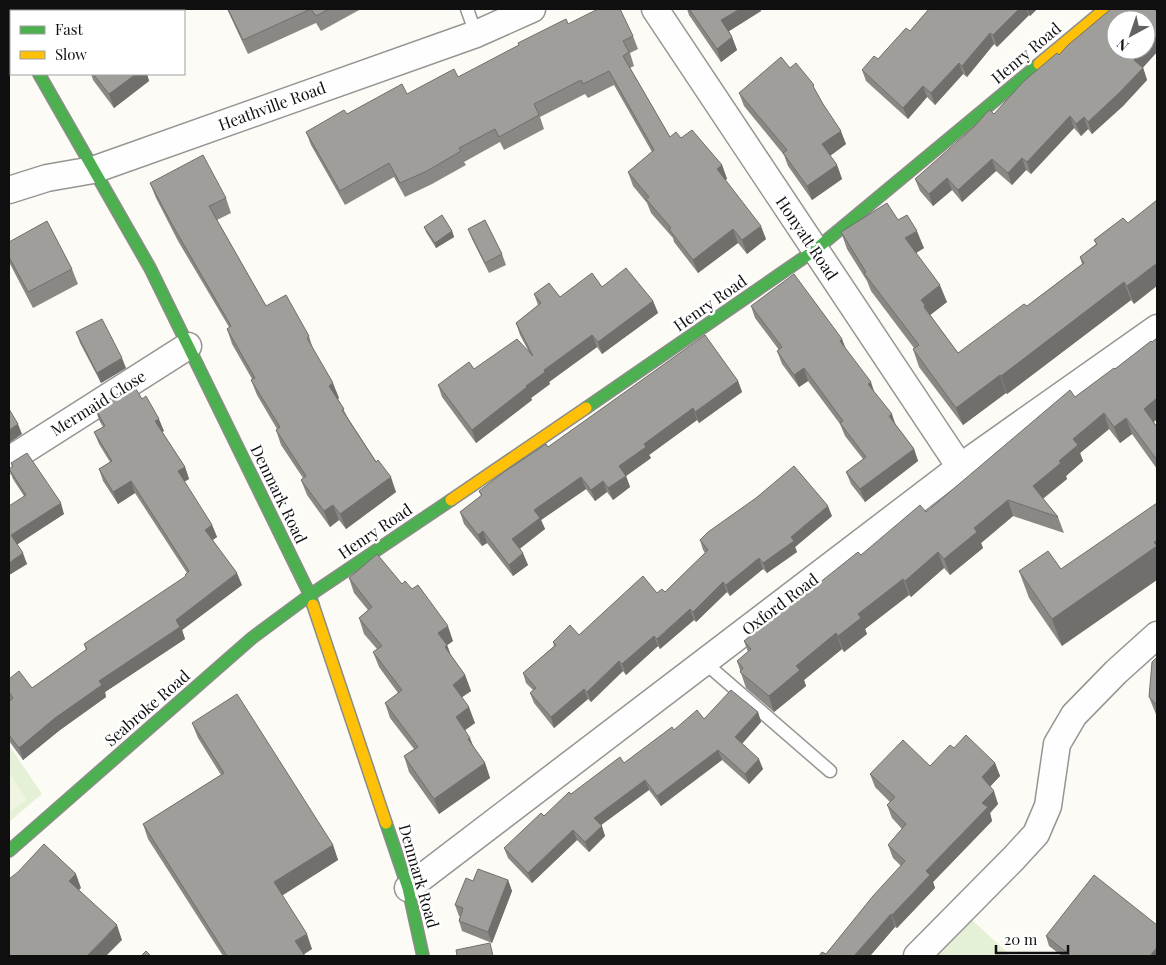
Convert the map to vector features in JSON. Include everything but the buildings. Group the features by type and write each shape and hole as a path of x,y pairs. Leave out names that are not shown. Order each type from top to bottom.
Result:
{"street":[{"name":"Heathville Road","path":"9,190 48,178 93,170 476,34 532,9"},
{"name":"Honyatt Road","path":"655,9 960,467"},
{"name":"Henry Road","path":"310,595 581,412 815,250 1105,9"},
{"name":"Denmark Road","path":"40,75 150,268 310,595 408,888 423,956"},
{"name":"Oxford Road","path":"408,888 960,467 1157,328"},
{"name":"Mermaid Close","path":"9,460 188,346"},
{"name":"Seabroke Road","path":"9,852 252,638 310,595"},
{"path":"917,956 1014,859 1036,834 1048,806 1057,744 1074,715 1116,672 1157,635"}],"lane":[{"path":"467,9 476,34"},
{"path":"704,662 830,771"}],"green space":[{"path":"9,745 42,794 9,822"},
{"path":"9,773 27,800 9,812"},
{"path":"970,918 1011,956 936,956"}],"traffic: fast":[{"path":"586,408 815,250 1039,64"},
{"path":"40,75 150,268 310,595 313,605"},
{"path":"9,851 252,638 310,595 451,500"},
{"path":"386,823 408,888 423,956"}],"traffic: slow":[{"path":"1039,64 1105,9"},
{"path":"451,500 586,408"},
{"path":"313,605 386,823"}]}
